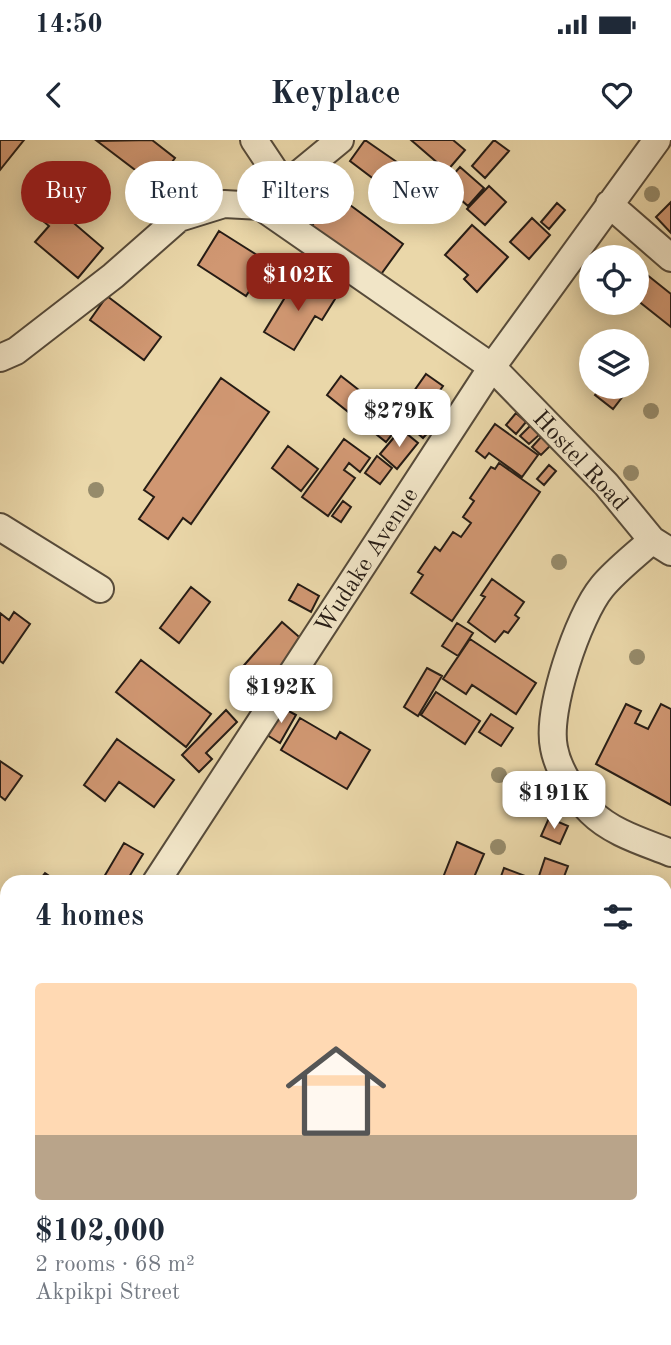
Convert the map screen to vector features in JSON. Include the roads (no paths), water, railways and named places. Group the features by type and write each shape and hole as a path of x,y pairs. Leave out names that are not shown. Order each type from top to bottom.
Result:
{"street":[{"path":"254,140 268,161"},
{"path":"318,161 340,140"},
{"name":"Wudake Avenue","path":"161,875 492,367 657,140"},
{"path":"0,358 16,351 113,276 179,218 224,204 237,205"},
{"path":"609,204 671,258"},
{"name":"Hostel Road","path":"286,224 492,367 662,546"},
{"path":"0,527 100,589"},
{"path":"662,546 601,588 576,638 553,721 554,748 564,773 592,813 611,827 671,853"}]}
